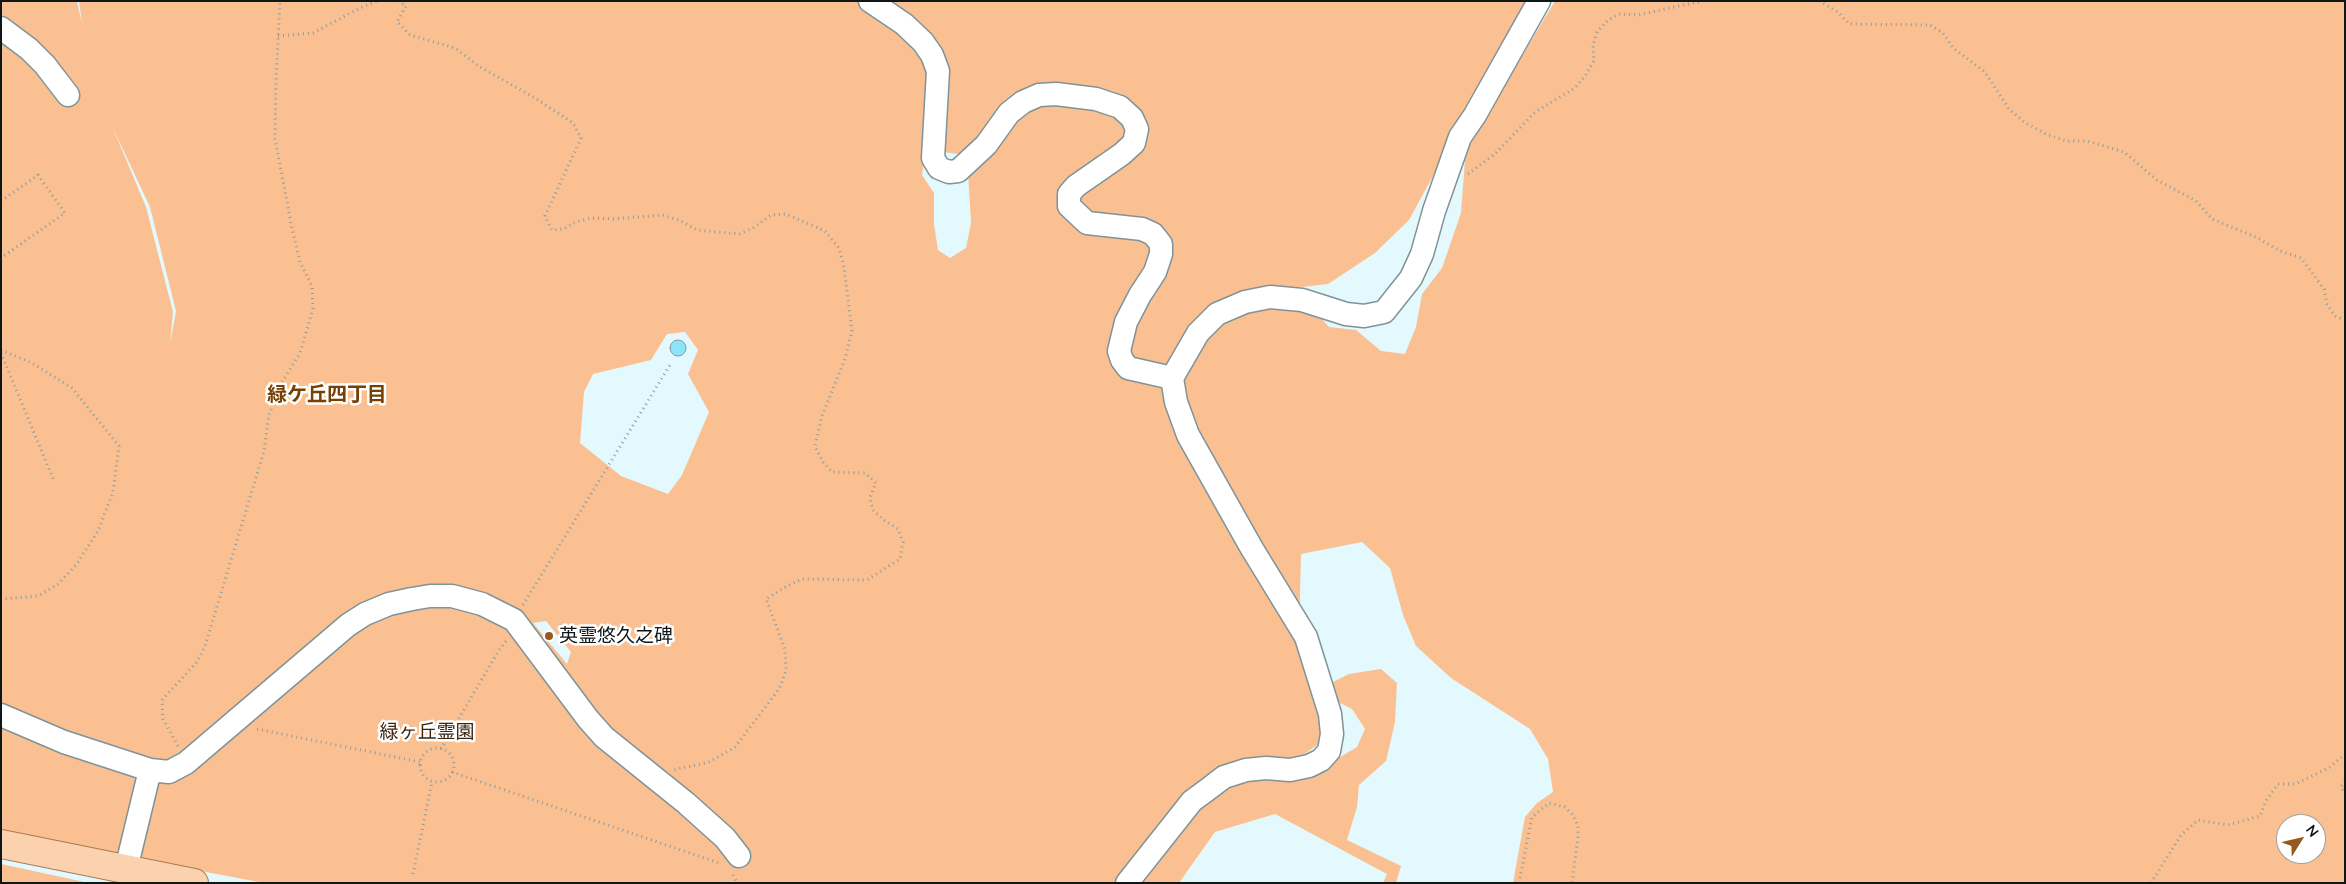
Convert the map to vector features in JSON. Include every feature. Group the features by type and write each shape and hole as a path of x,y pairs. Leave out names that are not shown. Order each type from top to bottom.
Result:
{"main road":[{"path":"1,844 126,869 158,880 194,883"}],"street":[{"path":"870,1 904,24 923,42 932,55 938,71 933,158 939,168 950,172 958,171 986,145 1008,113 1039,95 1056,94 1096,99 1120,107 1132,118 1137,129 1134,143 1122,154 1076,186 1069,194 1069,206 1088,224 1142,229 1153,234 1161,244 1161,254 1155,272 1126,322 1119,351 1122,360 1128,368 1172,378"},
{"path":"1127,883 1192,801 1224,777 1246,770 1266,768 1290,770 1309,766 1321,760 1329,751 1332,734 1330,714 1306,637 1250,547 1188,434 1176,402 1172,378 1198,333 1217,314 1245,302 1270,297 1302,300 1346,314 1364,316 1384,312 1411,278 1422,254 1460,137 1480,107 1538,1"},
{"path":"1,28 29,49 45,65 68,95"},
{"path":"1,715 64,742 150,770 170,772 186,763 230,723 348,625 365,614 389,604 430,596 452,596 482,604 517,623 588,719 610,742 652,774 726,838 733,861"},
{"path":"126,869 150,770"}],"path":[{"path":"186,763 163,719 162,700 174,684 197,662 205,646 264,451 270,415 281,384 300,353 313,309 312,286 300,262 275,139 280,1"},
{"path":"278,36 313,33 377,1"},
{"path":"398,1 406,6 397,22 410,35 455,48 480,67 535,98 573,123 581,138 546,216 552,230 564,229 576,222 592,218 612,219 662,215 679,220 697,230 739,234 753,228 771,215 786,214 825,231 838,248 842,258 852,331 844,359 822,416 815,448 823,462 832,472 865,473 876,483 870,497 874,510 884,520 898,529 903,542 900,559 867,580 802,579 766,599 785,649 786,671 779,689 734,747 709,762 652,774"},
{"path":"1446,177 1462,177 1476,169 1495,154 1536,112 1575,88 1594,61 1593,45 1597,32 1608,20 1619,14 1638,15 1702,1"},
{"path":"1819,1 1838,12 1849,24 1930,25 1943,33 1953,48 1986,72 2009,110 2024,122 2046,134 2066,141 2087,141 2124,152 2157,180 2196,201 2212,219 2258,238 2280,251 2301,258 2324,289 2327,304 2335,316 2345,320"},
{"path":"1,201 38,175 65,213 1,258"},
{"path":"1,351 54,481"},
{"path":"1,351 32,363 72,388 119,446 113,492 98,530 76,565 58,584 38,596 1,599"},
{"path":"442,749 498,650 517,623 670,365"},
{"path":"230,723 420,762"},
{"path":"442,749 452,757 454,763 452,772 445,780 432,782 422,774 420,762 428,750 442,749"},
{"path":"2151,883 2181,835 2198,820 2228,825 2260,816 2266,801 2278,784 2295,784 2329,768 2343,756 2345,757"},
{"path":"452,772 733,861"},
{"path":"2345,781 2341,787 2345,793"},
{"path":"414,874 432,782"},
{"path":"1519,883 1532,817 1549,803 1565,807 1573,815 1578,825 1572,883"}],"green space":[{"name":"緑ヶ丘霊園","path":"1,1 77,1 82,24 79,1 1528,1 1409,220 1375,253 1328,284 1294,288 1329,327 1356,330 1381,351 1405,354 1416,327 1422,294 1442,268 1461,213 1465,160 1471,141 1555,1 2345,1 2345,883 1513,883 1525,817 1537,803 1553,792 1548,759 1530,729 1451,678 1416,646 1403,615 1390,568 1362,542 1301,554 1299,638 1323,661 1333,682 1349,674 1381,669 1397,683 1395,722 1386,761 1359,785 1357,807 1347,840 1401,866 1396,883 1383,883 1387,874 1275,814 1215,832 1179,883 264,883 1,833","holes":["112,126 150,207 176,311 170,344 173,312 146,207","942,152 967,155 971,223 966,248 950,258 938,250 934,224 934,193 922,175 925,156","685,332 698,350 688,374 709,412 682,475 668,494 621,476 580,443 584,392 593,374 651,360 667,334","546,621 571,652 567,664 533,623","1334,700 1352,709 1365,729 1357,747 1320,769 1296,760 1320,743"]},
{"path":"1,864 89,883 1,883"}],"building":[{"path":"678,340 684,342 686,348 684,354 678,356 672,354 670,348 672,342"}],"place":[{"name":"英霊悠久之碑","path":"549,636"}],"district":[{"name":"緑ケ丘四丁目","path":"327,395"}]}
